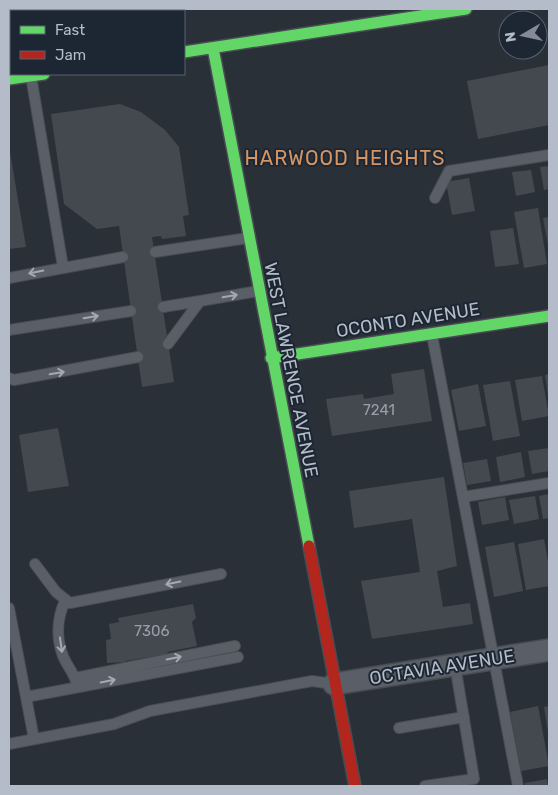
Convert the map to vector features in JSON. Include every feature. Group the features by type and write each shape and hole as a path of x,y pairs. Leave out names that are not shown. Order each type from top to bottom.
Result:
{"main road":[{"path":"185,52 466,9"},
{"name":"WEST LAWRENCE AVENUE","path":"213,48 354,786"},
{"path":"9,79 38,75"},
{"name":"OCONTO AVENUE","path":"271,358 549,316"}],"street":[{"name":"OCTAVIA AVENUE","path":"334,684 549,650"}],"lane":[{"path":"31,76 63,267"},
{"path":"435,198 449,171 549,155"},
{"path":"155,252 248,238"},
{"path":"9,278 123,257"},
{"path":"163,307 258,291"},
{"path":"168,344 200,301"},
{"path":"9,330 131,311"},
{"path":"432,334 518,786"},
{"path":"9,378 14,380 138,357"},
{"path":"463,497 549,483"},
{"path":"35,564 65,601 70,603 221,574"},
{"path":"65,601 58,618 58,627 62,654 76,682"},
{"path":"9,608 34,739"},
{"path":"26,697 76,682 235,646"},
{"path":"76,682 238,657"},
{"path":"425,786 474,779 455,665"},
{"path":"9,744 114,724 150,712 312,681 334,684"},
{"path":"398,728 464,717"}],"building":[{"path":"549,65 549,125 478,139 467,81"},
{"path":"120,104 141,112 165,130 179,147 189,215 183,216 186,236 162,239 161,236 152,237 174,382 142,387 119,226 97,229 64,204 51,114"},
{"path":"9,146 26,247 9,249"},
{"path":"549,166 549,189 544,190 540,167"},
{"path":"531,170 535,192 516,196 512,172"},
{"path":"469,178 475,211 452,215 446,182"},
{"path":"538,208 547,264 524,268 514,212"},
{"path":"549,217 549,245 548,245 543,218"},
{"path":"513,228 519,264 495,267 490,231"},
{"path":"424,369 432,421 332,436 326,399 363,394 364,399 394,394 391,374"},
{"path":"549,374 549,396 548,396 545,375"},
{"path":"542,376 549,416 522,421 515,380"},
{"path":"510,381 520,436 493,441 483,385"},
{"path":"478,384 486,426 459,431 451,390"},
{"path":"58,428 69,486 28,492 19,435"},
{"path":"549,448 549,471 532,474 528,451"},
{"path":"521,452 525,477 500,482 496,457"},
{"path":"487,459 491,481 467,485 463,463"},
{"path":"444,477 457,566 437,571 443,607 470,603 473,624 372,639 361,581 420,572 412,519 354,528 349,491"},
{"path":"549,494 549,518 543,519 539,496"},
{"path":"535,496 539,519 514,524 509,500"},
{"path":"505,497 509,520 482,525 478,502"},
{"path":"544,539 549,567 549,586 526,590 518,544"},
{"path":"514,542 523,591 494,597 485,547"},
{"path":"193,604 196,618 192,622 197,646 167,652 168,654 125,662 107,663 106,640 111,639 109,624 119,622 118,618"},
{"path":"538,706 549,766 521,771 510,712"},
{"path":"549,706 549,732 548,732 544,707"},
{"path":"547,779 548,786 525,786 525,783"}],"traffic: fast":[{"path":"185,52 466,9"},
{"path":"213,48 309,546"},
{"path":"9,79 37,75"},
{"path":"271,358 549,316"}],"traffic: jam":[{"path":"309,546 355,786"}],"district":[{"name":"HARWOOD HEIGHTS","path":"345,158"}]}
